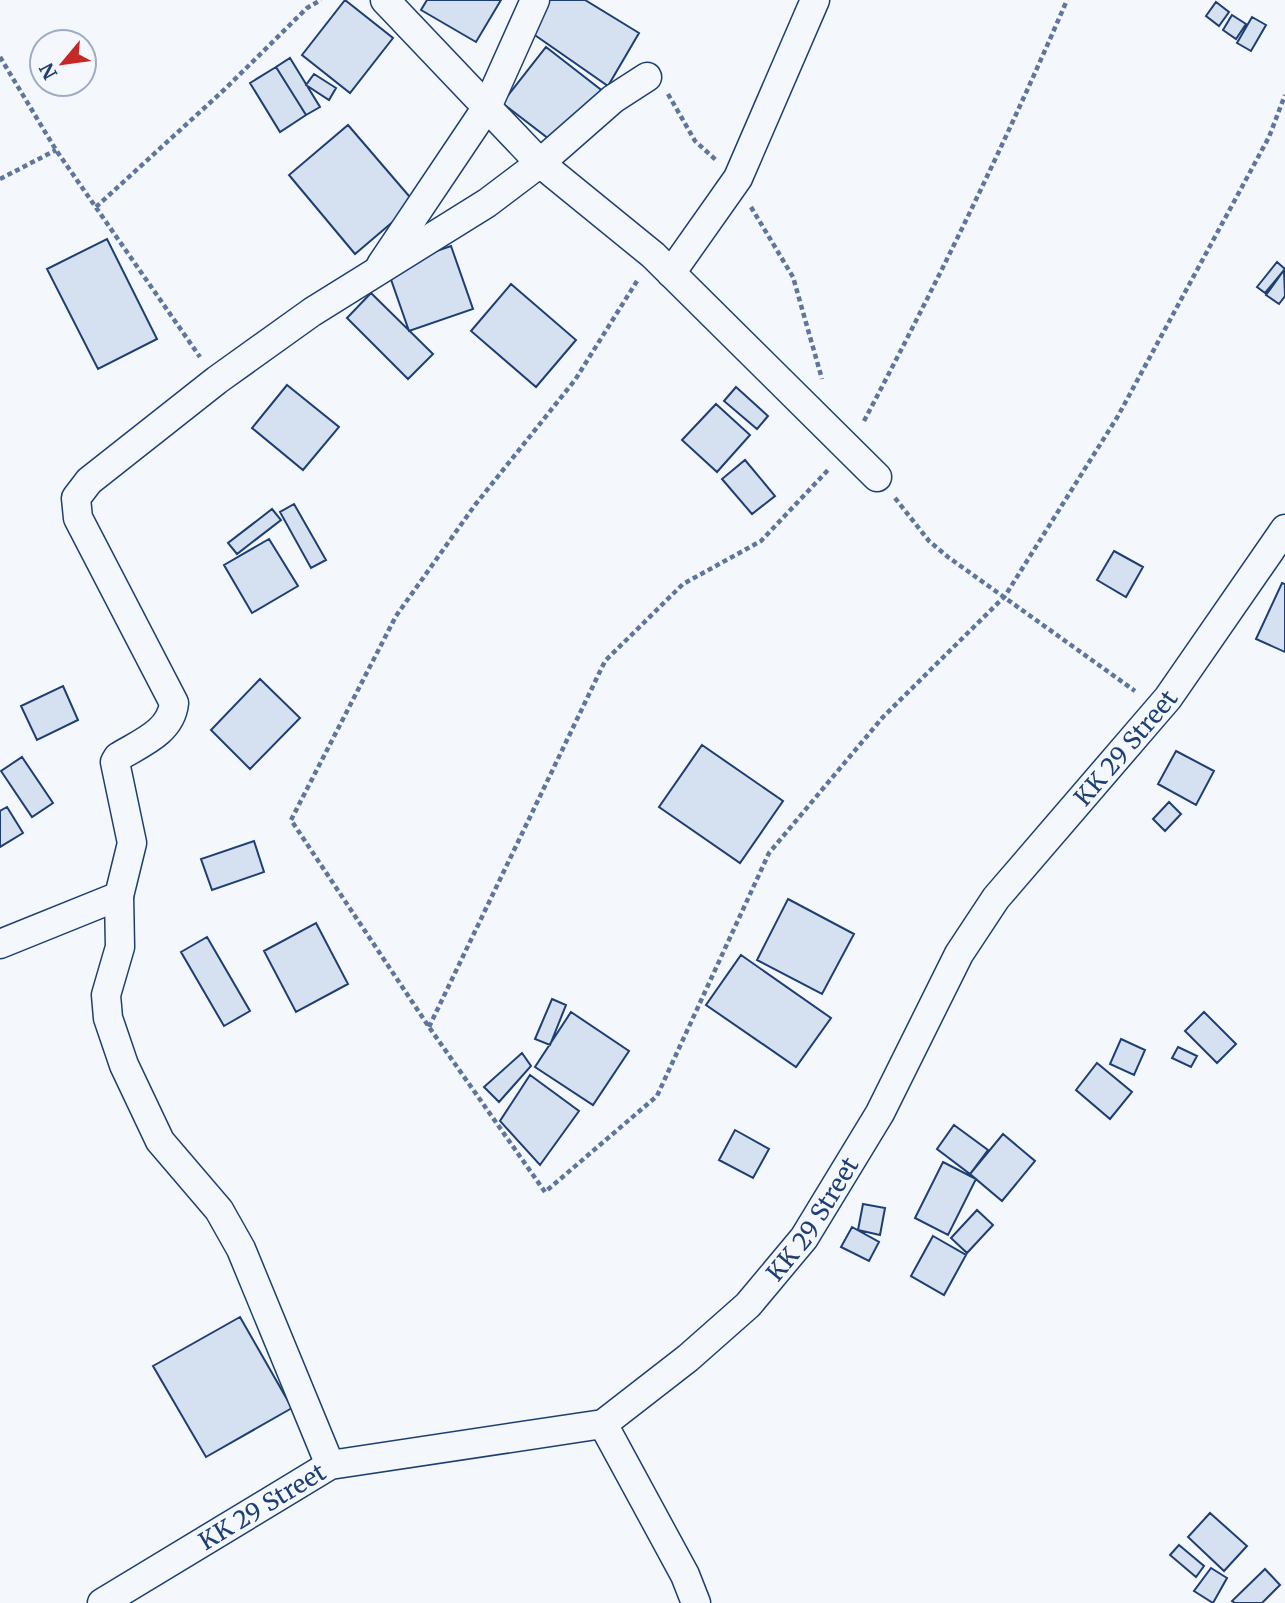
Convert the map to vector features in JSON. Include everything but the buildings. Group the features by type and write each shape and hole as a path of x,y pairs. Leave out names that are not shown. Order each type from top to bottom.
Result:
{"street":[{"path":"385,0 540,163 662,264 877,477"},
{"path":"376,274 487,107 535,0"},
{"path":"662,264 738,178 815,0"},
{"path":"330,1465 241,1249 219,1210 160,1141 124,1065 108,1018 106,995 120,947 119,896 131,859 132,843 115,762 118,757 163,729 172,718 174,704 78,517 75,498 89,481 217,380 312,312 487,203 540,163 612,99 647,77"},
{"name":"KK 29 Street","path":"102,1603 330,1465 603,1424 688,1358 748,1305 804,1238 880,1112 959,954 996,898 1160,708 1285,529"},
{"path":"0,944 119,896"},
{"path":"603,1424 685,1575 696,1603"}],"path":[{"path":"96,206 225,89 307,8 321,0"},
{"path":"857,434 936,286 1067,0"},
{"path":"0,57 56,150 217,380"},
{"path":"647,77 662,85 695,141 738,178 746,198 793,277 824,389"},
{"path":"662,264 575,380 475,505 396,616 291,820 429,1027 545,1192 657,1096 769,853 883,717 1004,596 1118,416 1269,137 1285,95"},
{"path":"0,179 56,150"},
{"path":"429,1027 605,661 683,584 761,541 833,465"},
{"path":"877,477 929,541 1160,708"}]}
